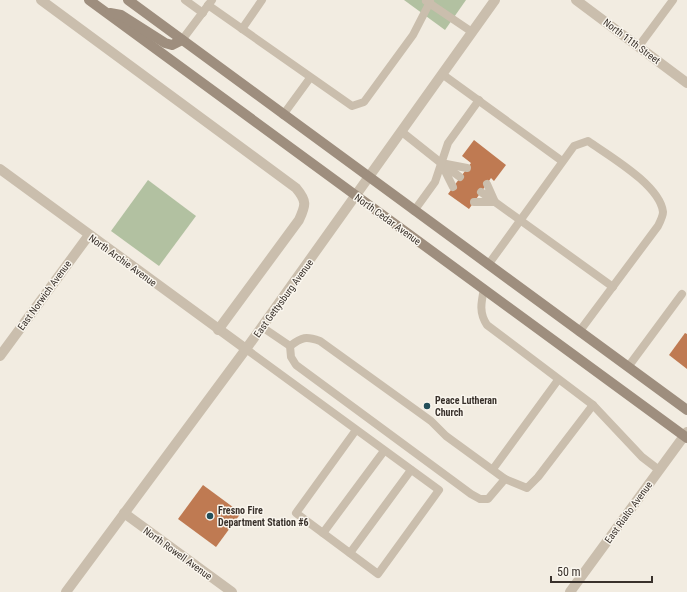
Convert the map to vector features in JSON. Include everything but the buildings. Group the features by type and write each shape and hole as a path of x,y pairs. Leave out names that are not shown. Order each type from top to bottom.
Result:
{"main road":[{"name":"North Cedar Avenue","path":"89,0 484,290 686,436"},
{"path":"128,0 687,410"},
{"path":"104,12 121,15 165,43 172,45 182,40"}],"street":[{"path":"41,0 296,188 304,197 305,208 299,220 218,330"},
{"name":"East Gettysburg Avenue","path":"66,592 246,349 495,0"},
{"name":"North 11th Street","path":"576,0 687,83"},
{"name":"North Archie Avenue","path":"0,169 218,330 246,349"},
{"name":"East Norwich Avenue","path":"0,356 89,235"},
{"name":"East Rialto Avenue","path":"570,592 659,470 686,436"},
{"name":"North Rowell Avenue","path":"124,513 232,592"}],"lane":[{"path":"185,0 203,13"},
{"path":"242,29 262,0"},
{"path":"639,46 673,0"},
{"path":"182,40 210,2 242,29 352,106 364,102 413,35 428,1 472,32"},
{"path":"442,74 562,161"},
{"path":"283,114 310,78"},
{"path":"414,211 435,182 448,143 479,100"},
{"path":"402,132 460,177"},
{"path":"488,265 574,146 588,141 649,185 658,197 663,213 658,226 580,332"},
{"path":"441,162 467,168"},
{"path":"441,162 453,187"},
{"path":"487,184 495,202"},
{"path":"481,192 613,287"},
{"path":"474,202 495,202"},
{"path":"484,290 480,307 481,317 486,326 593,405 642,457 659,470"},
{"path":"628,368 682,294"},
{"path":"262,326 290,346 291,357 296,365 471,494 480,498 488,499 505,478"},
{"path":"290,346 301,338 312,338 320,341 430,421 446,436 505,478 527,488 538,477 593,405"},
{"path":"246,349 439,490 378,574 296,513 356,430"},
{"path":"493,469 558,380"},
{"path":"323,533 384,450"},
{"path":"350,553 411,470"}],"green space":[{"path":"404,0 466,0 445,30"},
{"path":"148,180 196,216 159,266 111,231"}],"place":[{"name":"Peace Lutheran Church","path":"427,406"},
{"name":"Fresno Fire Department Station #6","path":"210,516"}]}
